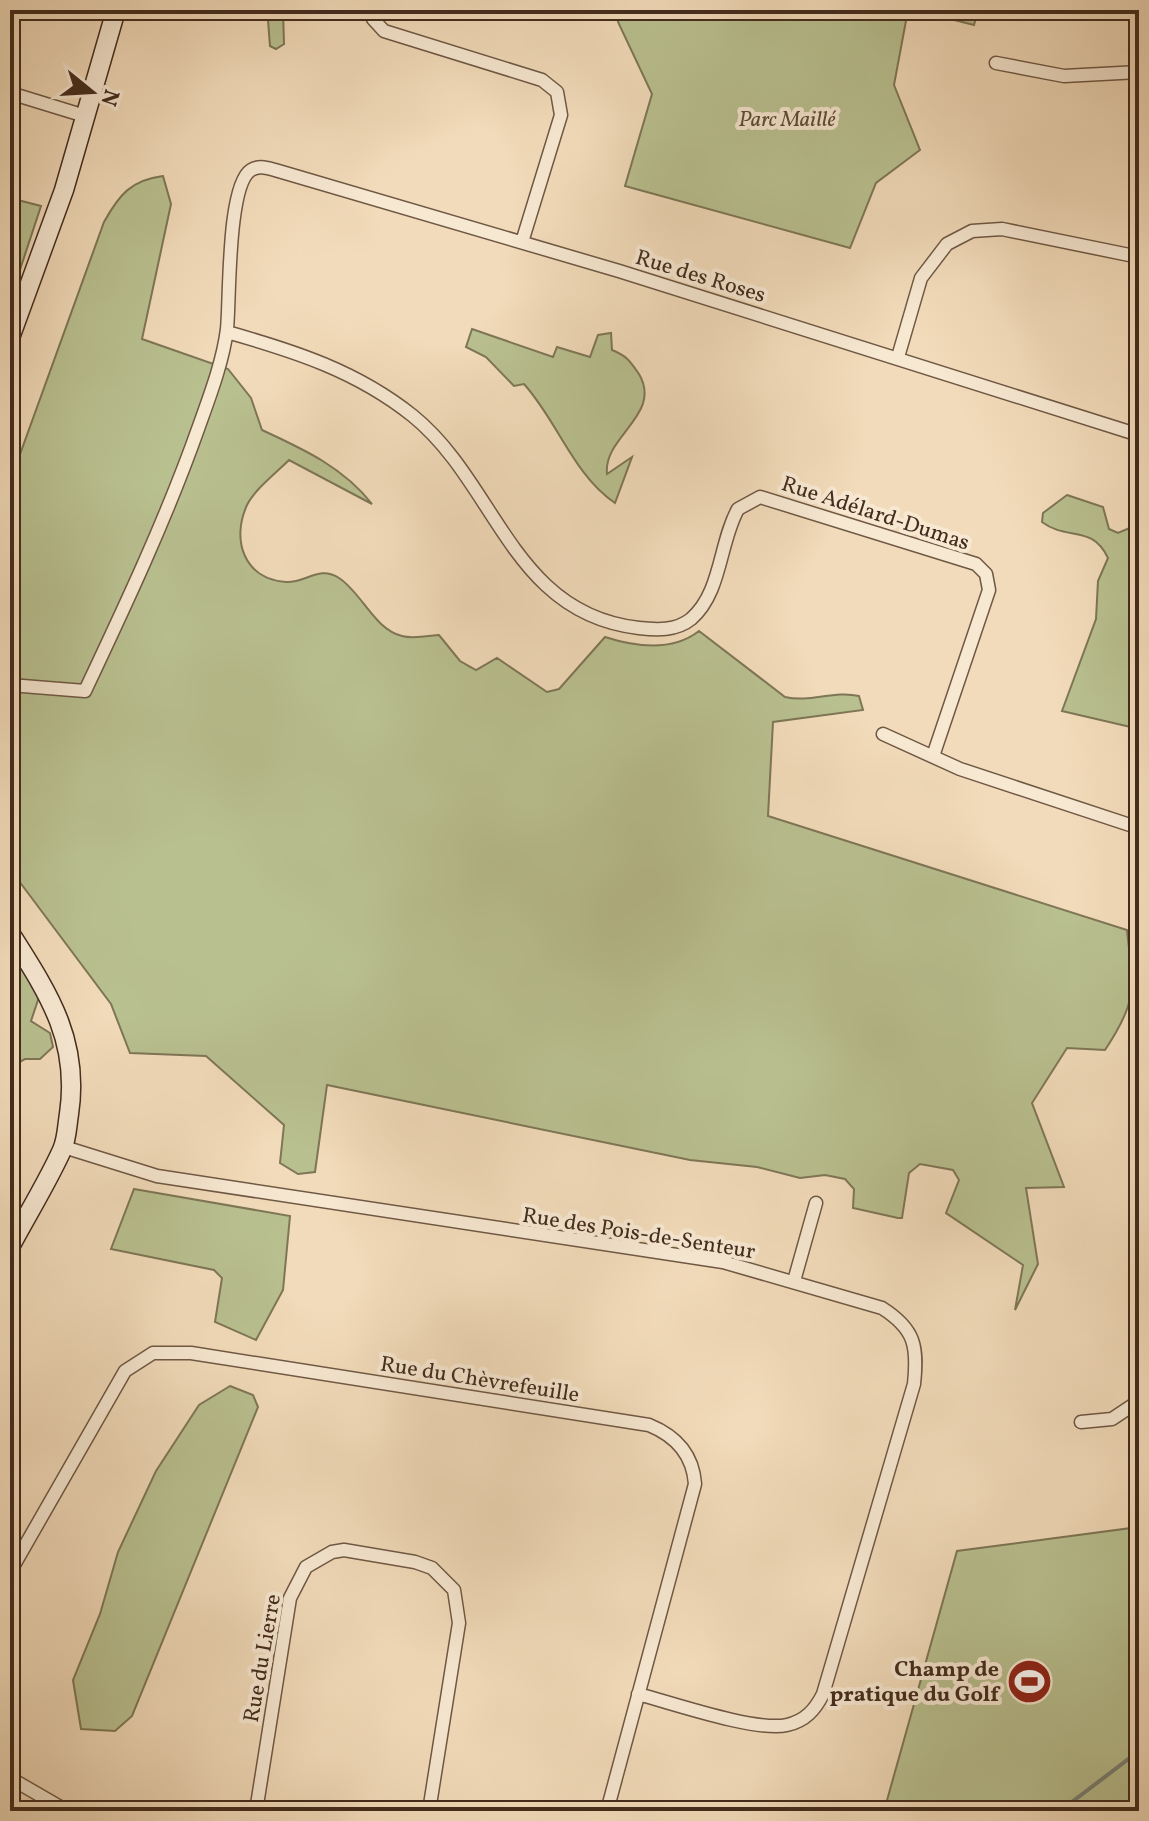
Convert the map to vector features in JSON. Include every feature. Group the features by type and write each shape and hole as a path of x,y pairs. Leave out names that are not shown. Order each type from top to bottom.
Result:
{"street":[{"path":"10,338 64,190 116,10"},
{"path":"373,10 373,19 384,31 542,80 557,92 561,115 522,242"},
{"path":"996,63 1064,76 1139,72"},
{"path":"10,93 85,116"},
{"name":"Rue des Roses","path":"227,332 233,225 248,171 264,167 898,357 1139,435"},
{"path":"898,357 921,278 947,244 972,231 1002,229 1139,257"},
{"path":"10,685 85,691 167,517 205,409 227,332"},
{"name":"Rue Adélard-Dumas","path":"227,332 336,367 374,386 439,441 537,579 567,603 609,621 665,630 690,620 710,595 738,509 760,497 976,564 986,574 989,590 933,756"},
{"path":"883,734 960,769 1139,828"},
{"path":"10,933 46,991 72,1062 73,1084 64,1147 10,1247"},
{"name":"Rue des Pois-de-Senteur","path":"64,1147 157,1176 723,1262 882,1308 897,1317 909,1332 918,1354 914,1384 823,1694 815,1709 801,1721 770,1728 638,1694"},
{"path":"794,1281 816,1203"},
{"name":"Rue du Chèvrefeuille","path":"10,1572 125,1371 153,1353 191,1353 649,1425 671,1437 680,1446 690,1459 695,1484 607,1811"},
{"path":"1081,1422 1112,1419 1139,1401"},
{"name":"Rue du Lierre","path":"256,1811 290,1598 306,1567 332,1552 344,1550 415,1562 432,1568 454,1590 459,1623 429,1811"},
{"path":"10,1778 67,1811"}],"green space":[{"path":"250,10 283,10 284,44 276,49 270,46 268,20"},
{"name":"Parc Maillé","path":"621,10 908,10 894,85 920,150 876,183 850,248 625,186 652,94 618,22"},
{"path":"915,10 978,10 974,25"},
{"path":"163,176 171,204 142,339 228,369 251,398 262,430 335,469 372,504 289,460 255,493 242,518 241,544 251,566 260,574 293,582 319,574 332,574 355,592 376,619 392,632 410,637 439,635 460,661 476,670 497,658 547,692 559,689 605,637 654,646 677,642 699,631 785,697 859,696 863,710 773,722 768,816 1127,930 1131,993 1116,1033 1105,1050 1067,1048 1032,1103 1064,1187 1026,1188 1038,1264 1015,1310 1023,1265 946,1213 959,1180 953,1170 920,1164 909,1173 902,1218 898,1218 853,1208 854,1189 845,1179 825,1175 800,1178 757,1167 690,1160 327,1085 315,1172 298,1174 280,1163 284,1125 206,1056 130,1053 111,1004 10,869 10,482 104,222 127,190 142,181"},
{"path":"10,198 41,206 10,300"},
{"path":"472,329 553,357 557,347 590,357 598,335 611,333 612,350 630,362 639,374 644,389 644,402 638,414 608,460 607,474 632,457 615,503 588,478 524,384 514,386 486,357 466,347"},
{"path":"1067,495 1103,507 1109,529 1118,533 1139,524 1139,729 1062,711 1096,619 1098,581 1108,558 1102,547 1087,537 1051,528 1042,522 1043,513"},
{"path":"10,938 43,985 31,1021 50,1033 53,1047 40,1059 25,1059 10,1067"},
{"path":"10,1086 18,1134 10,1183"},
{"path":"134,1189 290,1216 283,1290 256,1340 215,1322 222,1278 214,1270 111,1249"},
{"path":"230,1386 253,1395 258,1407 132,1716 115,1731 81,1729 73,1680 100,1614 118,1552 156,1471 199,1405"},
{"name":"Champ de pratique du Golf","path":"1139,1527 1139,1811 884,1811 957,1551"}],"waterway":[{"path":"1060,1811 1139,1751"}],"place":[{"name":"Champ de pratique du Golf","path":"1030,1681"}]}
